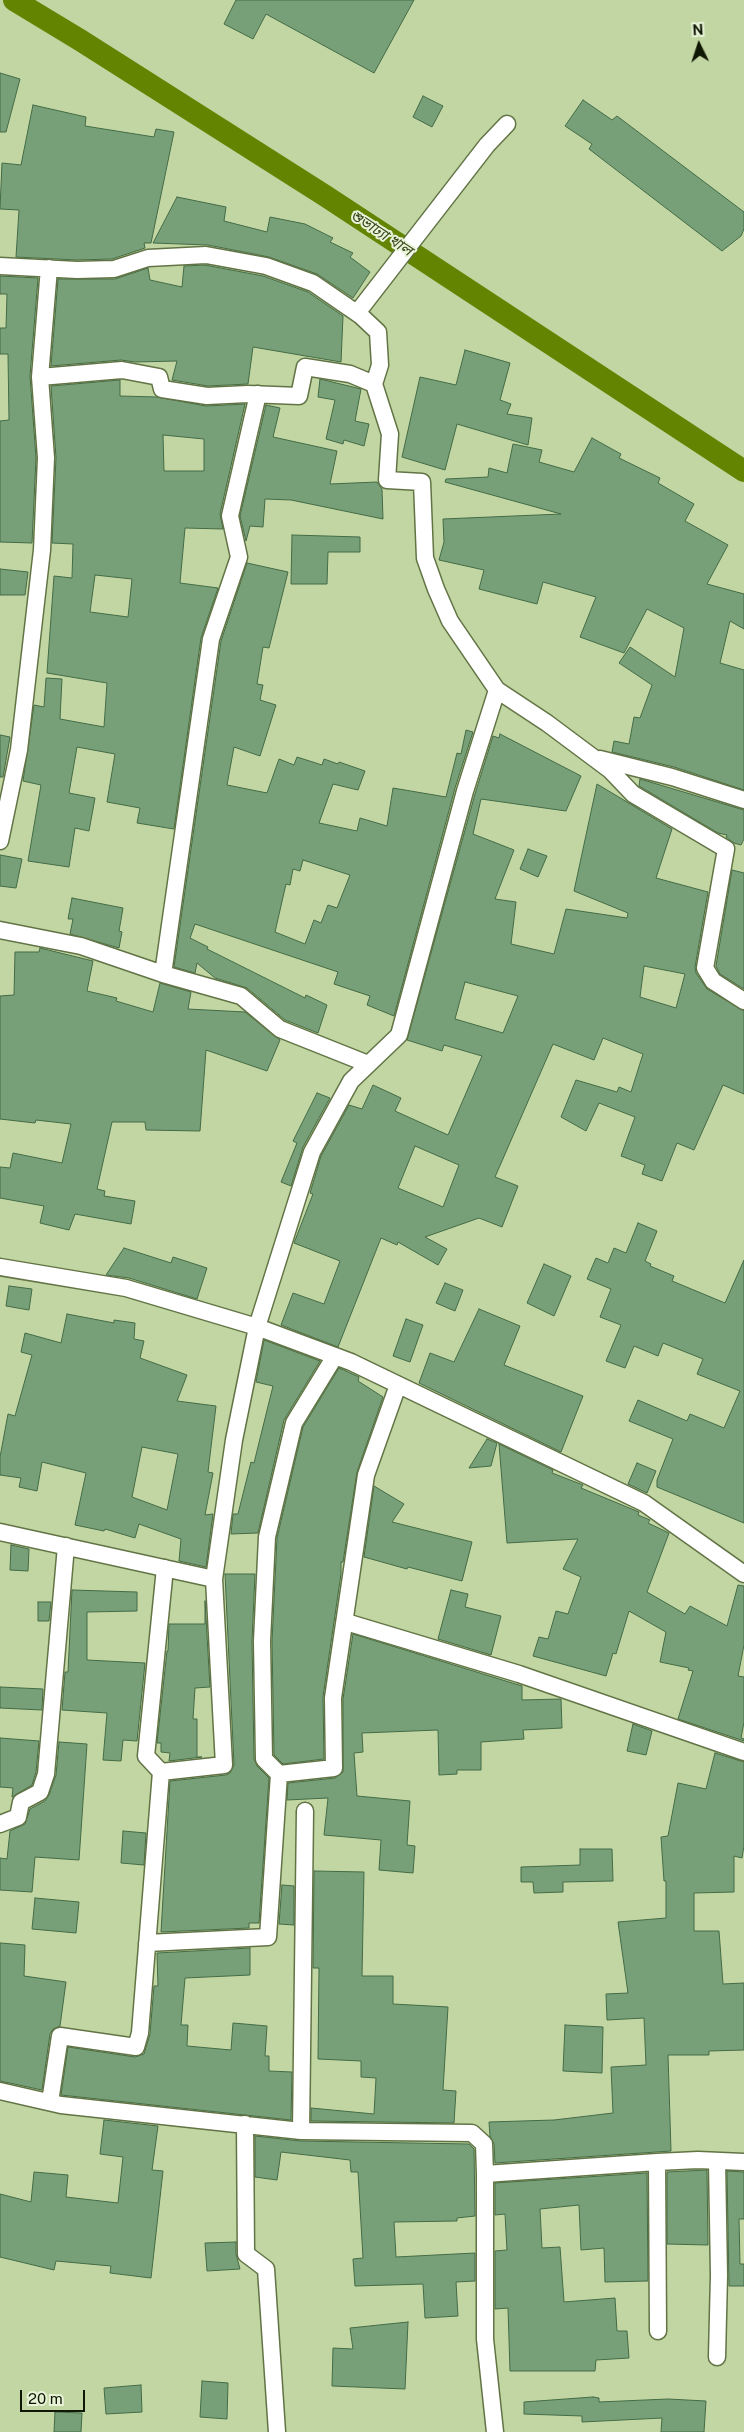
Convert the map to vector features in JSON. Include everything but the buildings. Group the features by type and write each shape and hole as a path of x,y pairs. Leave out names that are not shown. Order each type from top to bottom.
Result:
{"street":[{"path":"357,313 487,145 507,124"},
{"path":"0,266 114,269 148,258 206,255 266,266 313,283 357,313 378,332 380,365 374,384 390,434 387,480 422,482 425,558 450,621 497,690 546,722 610,770 633,794 726,849 705,968 713,981 744,1001"},
{"path":"0,841 19,750 42,550 46,458 40,376 49,268"},
{"path":"40,376 122,370 159,377 162,389 207,396 258,394 299,396 305,367 350,374 374,384"},
{"path":"163,974 210,639 238,558 230,516 258,394"},
{"path":"161,1772 224,1765 214,1579 234,1440 257,1327 312,1152 351,1081 399,1035 465,791 497,690"},
{"path":"591,757 672,777 744,800"},
{"path":"0,930 81,946 163,974 242,996 280,1029 368,1064"},
{"path":"0,1267 126,1288 257,1327 335,1356 398,1384 644,1503 744,1574"},
{"path":"147,1942 268,1937 279,1774 264,1758 262,1641 267,1537 294,1423 335,1356"},
{"path":"279,1774 334,1768 333,1698 346,1622 366,1475 398,1384"},
{"path":"0,1532 214,1579"},
{"path":"0,1824 18,1817 21,1802 40,1792 46,1774 66,1546"},
{"path":"50,2102 60,2036 136,2047 140,2033 161,1772 146,1756 165,1568"},
{"path":"346,1622 519,1674 744,1752"},
{"path":"301,2131 305,1811"},
{"path":"0,2091 50,2102 301,2131 472,2133 484,2144 485,2339 495,2432"},
{"path":"245,2124 246,2254 266,2269 277,2432"},
{"path":"717,2161 719,2275 717,2357"},
{"path":"485,2174 657,2162 744,2162"},
{"path":"657,2162 658,2331"}],"waterway":[{"name":"শুভাঢ্যা খাল","path":"14,0 324,195 744,471"}]}
